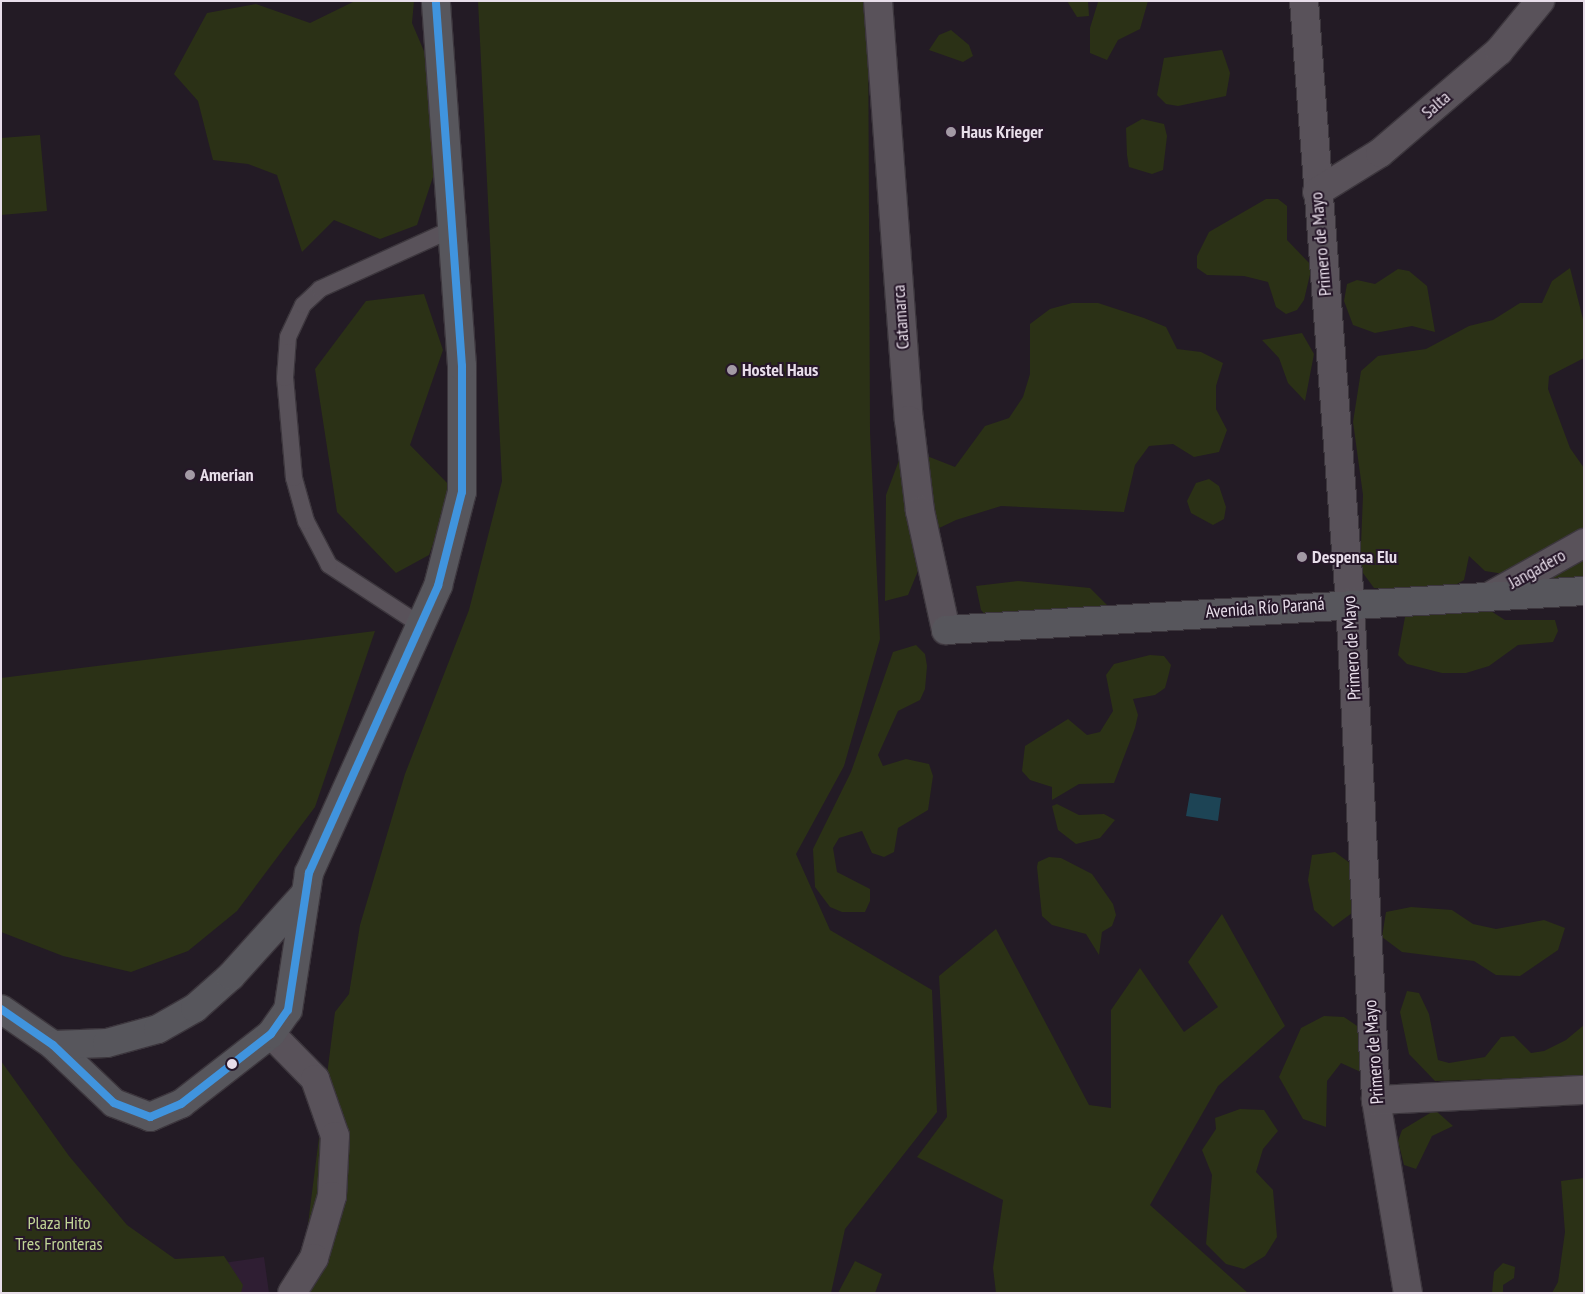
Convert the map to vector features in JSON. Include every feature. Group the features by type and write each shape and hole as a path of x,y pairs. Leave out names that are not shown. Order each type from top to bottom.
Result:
{"main road":[{"path":"1,1009 53,1046 114,1103 150,1117 181,1104 270,1034 288,1010 309,873 419,624 438,586 462,492 462,366 450,230 436,1"},
{"name":"Avenida Río Paraná","path":"946,630 1350,602 1584,591"},
{"path":"53,1046 107,1043 158,1029 195,1008 231,976 305,894"}],"street":[{"name":"Catamarca","path":"878,1 909,420 920,510 946,630"},
{"name":"Primero de Mayo","path":"1304,1 1317,192 1350,602 1376,1100 1408,1293"},
{"name":"Salta","path":"1317,192 1388,147 1500,51 1540,1"},
{"name":"Jangadero","path":"1490,596 1584,543"},
{"path":"270,1034 314,1078 336,1136 332,1196 314,1258 292,1293"},
{"path":"1376,1100 1584,1090"}],"lane":[{"path":"419,624 329,565 306,521 294,478 285,370 288,336 302,305 320,289 450,230"}],"shaded area":[{"path":"264,1257 269,1293 18,1293"}],"green space":[{"path":"355,1 414,1 412,23 432,70 440,156 417,225 380,239 334,220 302,252 277,175 248,164 213,160 198,101 174,74 207,13 256,4 310,23"},
{"path":"478,1 868,1 870,432 880,639 844,766 796,854 830,930 932,990 937,1112 845,1229 831,1293 295,1293 301,1279 335,1012 349,994 360,925 405,774 469,610 502,481"},
{"path":"1067,1 1088,1 1089,16 1077,17"},
{"path":"1148,1 1140,29 1118,40 1107,60 1090,53 1090,28 1098,2"},
{"path":"951,30 969,45 973,56 963,62 929,50 939,35"},
{"path":"1222,50 1230,73 1226,96 1178,106 1166,104 1157,95 1164,58"},
{"path":"1142,119 1164,124 1167,136 1163,170 1152,174 1129,167 1126,128"},
{"path":"40,135 47,211 1,215 1,138"},
{"path":"1266,199 1278,199 1287,206 1287,240 1312,266 1304,300 1297,310 1286,314 1276,307 1268,282 1244,276 1207,275 1197,268 1197,256 1209,232"},
{"path":"1570,268 1584,323 1584,358 1549,376 1548,389 1570,448 1584,468 1584,577 1536,579 1485,571 1469,556 1464,580 1443,592 1374,588 1360,569 1363,495 1353,422 1361,371 1378,356 1426,349 1469,326 1493,320 1520,303 1542,303 1552,281"},
{"path":"1398,269 1409,271 1427,286 1435,332 1412,326 1375,333 1353,325 1344,301 1347,284 1357,280 1375,284"},
{"path":"424,294 443,350 410,445 453,489 429,555 396,573 337,512 315,369 366,301"},
{"path":"1072,303 1098,303 1144,318 1166,327 1177,349 1201,352 1223,363 1216,386 1216,409 1227,430 1219,452 1194,457 1173,444 1149,446 1135,465 1124,512 1001,506 956,520 935,530 908,595 885,601 886,495 904,447 955,467 985,426 1009,418 1023,397 1030,374 1030,324 1050,309"},
{"path":"1302,333 1314,354 1305,401 1288,383 1279,358 1262,340"},
{"path":"1209,479 1219,486 1226,507 1224,519 1213,525 1191,513 1187,501 1196,483"},
{"path":"1018,581 1090,588 1107,605 990,620 981,610 976,586"},
{"path":"1414,607 1486,608 1505,620 1555,620 1558,631 1553,642 1518,645 1489,666 1466,673 1442,673 1407,664 1398,655 1405,617"},
{"path":"375,631 315,807 237,911 188,951 131,972 63,956 1,932 1,678"},
{"path":"916,645 925,654 927,666 925,689 920,700 898,711 878,755 883,766 906,759 929,764 933,776 928,810 898,828 894,852 884,857 872,853 862,831 839,838 833,848 837,872 870,889 870,901 865,912 842,912 830,907 815,887 813,849 851,772 893,652"},
{"path":"1150,655 1164,656 1171,665 1165,688 1155,695 1133,699 1138,715 1114,783 1079,784 1052,800 1052,787 1030,780 1022,771 1025,746 1068,719 1087,735 1100,732 1113,711 1106,675 1114,664"},
{"path":"1057,804 1079,815 1104,814 1115,820 1100,838 1076,844 1058,830 1052,806"},
{"path":"1335,852 1354,866 1356,890 1352,913 1333,927 1314,910 1308,880 1312,855"},
{"path":"1049,857 1061,858 1092,874 1113,904 1116,915 1112,926 1102,932 1099,955 1086,934 1052,925 1042,916 1037,867 1038,862"},
{"path":"1411,907 1452,910 1473,924 1496,929 1544,920 1565,928 1558,950 1520,976 1496,975 1474,961 1402,952 1382,937 1386,912"},
{"path":"1222,914 1285,1026 1218,1086 1150,1205 1248,1293 996,1293 993,1268 1003,1200 917,1157 947,1117 939,976 996,929 1089,1105 1111,1108 1111,1010 1140,968 1184,1032 1218,1007 1188,962"},
{"path":"1407,991 1419,993 1429,1014 1438,1060 1449,1063 1485,1057 1501,1037 1514,1036 1531,1053 1544,1051 1566,1040 1584,1025 1584,1076 1435,1081 1409,1054 1400,1012"},
{"path":"1324,1016 1344,1017 1363,1030 1363,1073 1341,1063 1327,1081 1326,1127 1303,1119 1279,1077 1301,1028"},
{"name":"Plaza Hito Tres Fronteras","path":"1,1061 69,1156 127,1225 175,1259 224,1256 243,1285 241,1293 1,1293"},
{"path":"1240,1109 1264,1110 1278,1131 1263,1149 1256,1172 1273,1190 1277,1237 1265,1256 1244,1269 1226,1264 1206,1244 1212,1175 1202,1150 1216,1129 1215,1118"},
{"path":"1435,1110 1453,1126 1432,1136 1416,1169 1404,1165 1398,1141 1402,1130"},
{"path":"1584,1178 1584,1293 1552,1293 1558,1282 1565,1232 1561,1181"},
{"path":"855,1261 882,1274 875,1293 838,1293"},
{"path":"1503,1263 1515,1267 1514,1278 1503,1285 1503,1293 1492,1293 1494,1272"}],"water":[{"path":"1190,793 1221,798 1218,821 1186,816"}],"transit line":[{"path":"1,1009 53,1045 114,1103 150,1117 181,1104 271,1034 288,1010 309,873 438,586 462,492 462,366 436,1"}],"place":[{"name":"Haus Krieger","path":"951,132"},
{"name":"Hostel Haus","path":"732,370"},
{"name":"Amerian","path":"190,475"},
{"name":"Despensa Elu","path":"1302,557"}]}
